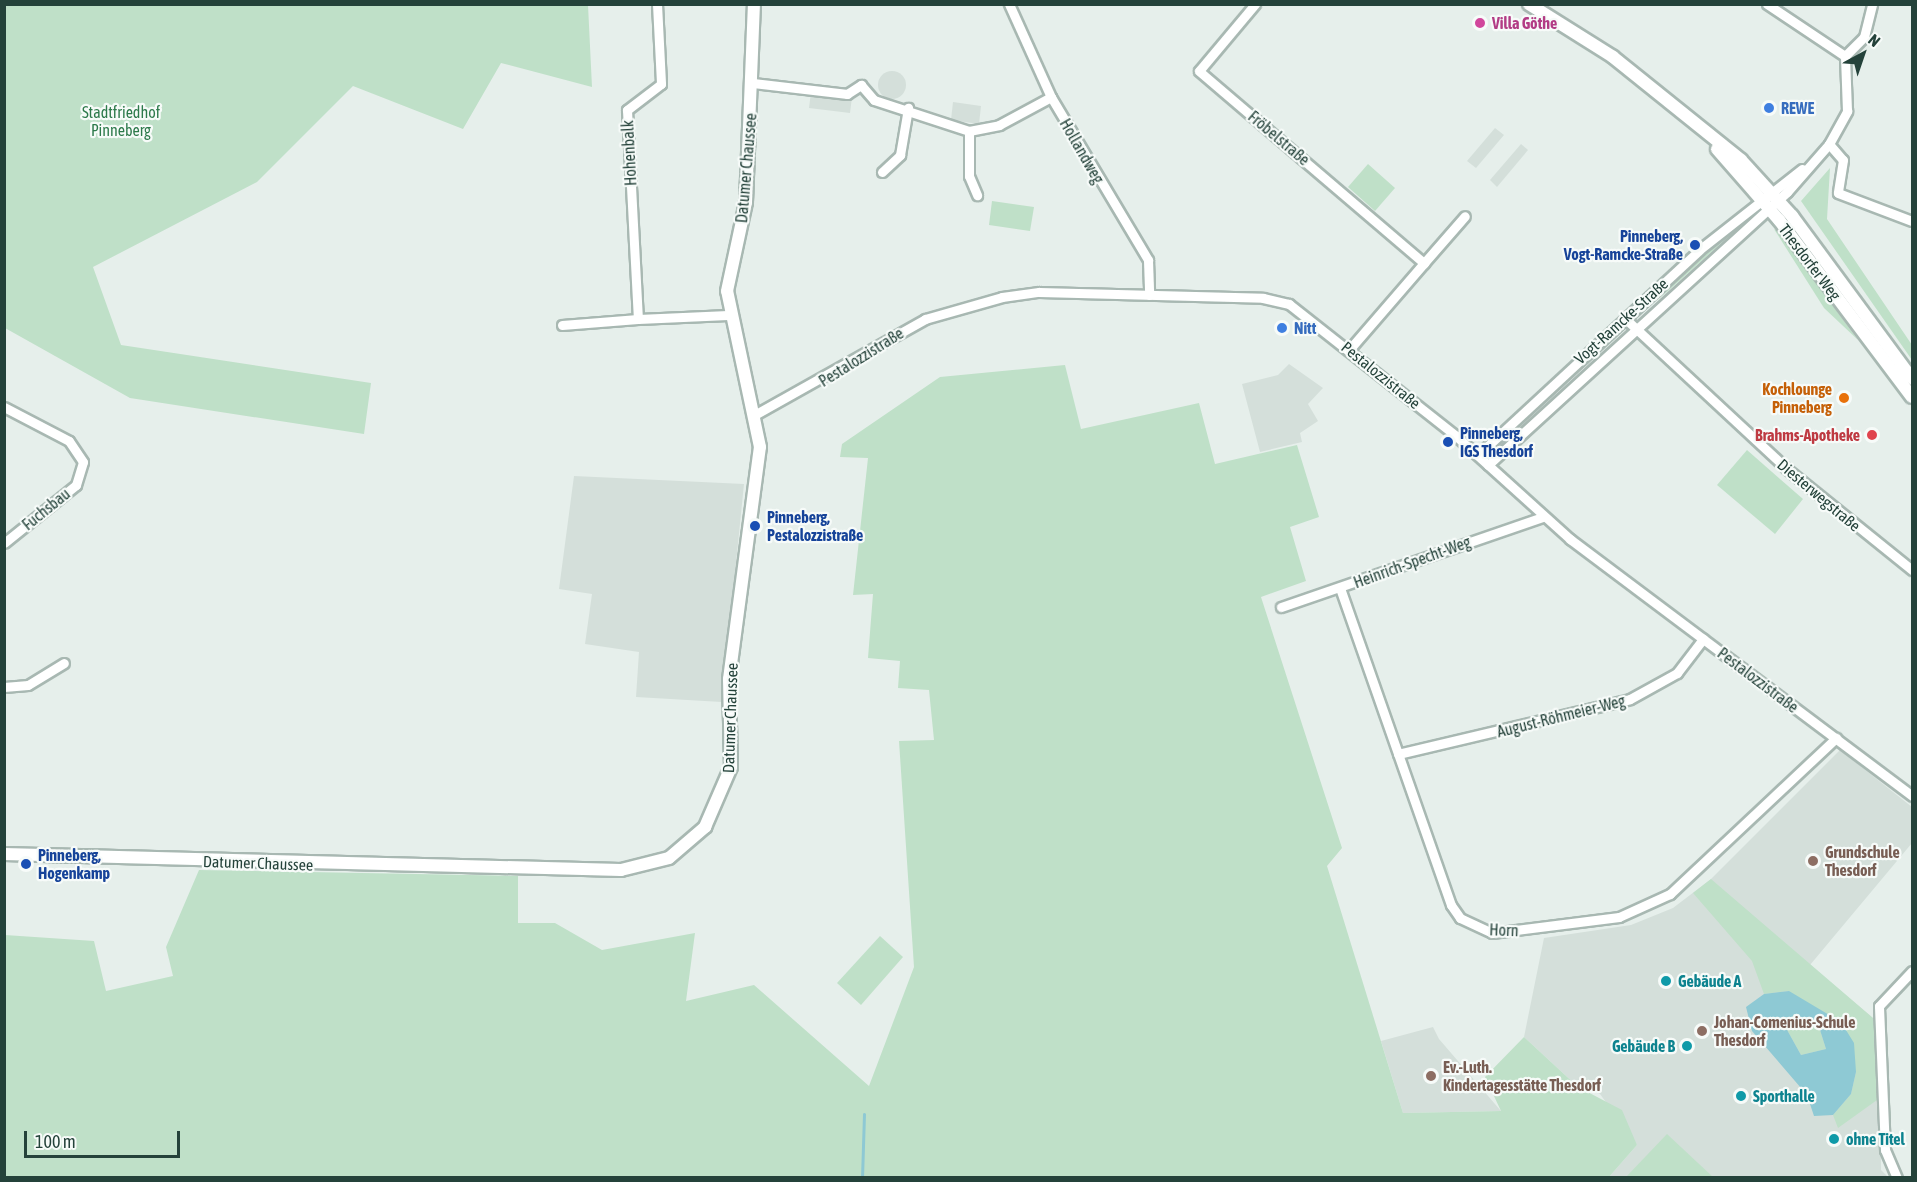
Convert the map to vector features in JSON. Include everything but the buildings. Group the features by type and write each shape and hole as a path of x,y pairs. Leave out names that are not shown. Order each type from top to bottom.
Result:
{"street":[{"name":"Hohenbalk","path":"638,319 627,110 661,84 657,4"},
{"name":"Datumer Chaussee","path":"4,854 542,870 621,870 669,858 705,827 731,767 729,679 760,447 756,414 728,315 727,291 746,202 753,83 754,4"},
{"name":"Hollandweg","path":"1009,4 1051,97 1148,260 1149,295"},
{"name":"Fröbelstraße","path":"1255,4 1198,71 1424,263"},
{"name":"Thesdorfer Weg","path":"1529,4 1613,57 1702,131 1769,199 1912,379"},
{"path":"1767,4 1845,56"},
{"path":"1769,199 1829,144 1847,111 1845,56 1864,37 1872,4"},
{"path":"753,83 847,94 861,85 874,100 908,108 938,124 969,131 999,125 1051,97"},
{"path":"882,172 900,155 908,108"},
{"path":"969,131 969,176 977,195"},
{"path":"1829,144 1843,160 1838,193 1912,220"},
{"name":"Thesdorfer Weg","path":"1769,199 1912,397"},
{"name":"Vogt-Ramcke-Straße","path":"1478,455 1625,317 1769,199"},
{"name":"Vogt-Ramcke-Straße","path":"1488,465 1769,199"},
{"path":"1349,350 1465,216"},
{"name":"Pestalozzistraße","path":"756,414 831,377 901,331 974,304 1039,292 1149,295 1289,304 1478,455 1542,517 1912,796"},
{"path":"562,326 638,319 728,315"},
{"name":"Diesterwegstraße","path":"1625,317 1783,465 1912,570"},
{"name":"Fuchsbau","path":"4,407 69,441 83,462 76,484 4,543"},
{"name":"Heinrich-Specht-Weg","path":"1281,608 1542,517"},
{"name":"Horn","path":"1340,588 1451,905 1474,927 1507,933 1619,917 1670,894 1836,738"},
{"name":"August-Röhmeier-Weg","path":"1398,754 1630,699 1677,673 1703,639"},
{"path":"4,687 28,685 64,663"},
{"path":"1896,1178 1885,1150 1880,1006 1912,971"}],"shaded area":[{"path":"892,71 902,75 906,85 902,95 892,99 882,95 878,85 882,75"},
{"path":"811,92 852,97 850,113 809,108"},
{"path":"953,102 981,106 979,124 951,120"},
{"path":"1495,128 1504,135 1476,168 1467,161"},
{"path":"1521,144 1528,150 1497,187 1490,180"},
{"path":"1289,364 1323,388 1308,404 1318,421 1300,433 1302,442 1260,452 1242,384 1278,375"},
{"path":"574,476 744,484 722,702 636,697 639,652 585,644 592,594 559,589"},
{"name":"Johan-Comenius-Schule Thesdorf","path":"1840,750 1912,807 1912,843 1810,965 1880,1024 1881,1170 1888,1177 1609,1177 1637,1145 1600,1094 1578,1087 1524,1037 1544,938 1631,925 1673,908 1711,879"},
{"name":"Ev.-Luth. Kindertagesstätte Thesdorf","path":"1433,1027 1439,1039 1501,1111 1403,1113 1381,1041"}],"green space":[{"name":"Stadtfriedhof Pinneberg","path":"4,5 588,5 592,87 501,63 463,129 353,86 257,182 93,267 121,345 371,383 364,434 130,398 5,328"},
{"path":"1368,164 1395,188 1375,211 1348,187"},
{"path":"1830,168 1827,219 1912,345 1912,360 1801,201"},
{"path":"992,201 1034,207 1030,231 989,225"},
{"path":"1747,215 1749,218 1657,301 1705,252"},
{"path":"1774,229 1779,232 1858,340 1824,308"},
{"path":"1065,365 1081,429 1199,403 1215,464 1297,445 1319,517 1290,527 1306,581 1261,597 1342,848 1327,866 1403,1113 1501,1111 1485,1077 1524,1037 1578,1087 1622,1110 1637,1145 1609,1177 5,1177 5,935 94,941 106,991 173,976 166,947 199,870 518,876 518,923 555,923 602,950 695,933 686,1001 754,985 869,1086 914,967 899,741 934,740 929,690 898,688 900,661 868,658 873,594 853,595 868,458 840,457 842,444 940,377"},
{"path":"1747,450 1803,499 1775,534 1717,485"},
{"path":"1711,879 1880,1024 1884,1095 1838,1128 1833,1115 1851,1094 1856,1072 1789,991 1764,994 1752,961 1693,893"},
{"path":"880,936 903,957 861,1005 837,983"},
{"path":"1794,1014 1820,1030 1826,1049 1801,1055 1786,1028"},
{"path":"1667,1134 1713,1177 1626,1177"}],"water":[{"path":"1789,991 1841,1022 1854,1043 1856,1072 1851,1094 1833,1115 1814,1116 1807,1095 1752,1031 1746,1007 1764,994","holes":["1794,1014 1820,1030 1826,1049 1801,1055 1786,1028"]}],"waterway":[{"path":"862,1178 864,1114"}],"place":[{"name":"Villa Göthe","path":"1480,23"},
{"name":"REWE","path":"1769,108"},
{"name":"Pinneberg, Vogt-Ramcke-Straße","path":"1695,245"},
{"name":"Nitt","path":"1282,328"},
{"name":"Kochlounge Pinneberg","path":"1844,398"},
{"name":"Brahms-Apotheke","path":"1872,435"},
{"name":"Pinneberg, IGS Thesdorf","path":"1448,442"},
{"name":"Pinneberg, Pestalozzistraße","path":"755,526"},
{"name":"Grundschule Thesdorf","path":"1813,861"},
{"name":"Pinneberg, Hogenkamp","path":"26,864"},
{"name":"Gebäude A","path":"1666,981"},
{"name":"Johan-Comenius-Schule Thesdorf","path":"1702,1031"},
{"name":"Gebäude B","path":"1687,1046"},
{"name":"Ev.-Luth. Kindertagesstätte Thesdorf","path":"1431,1076"},
{"name":"Sporthalle","path":"1741,1096"},
{"name":"ohne Titel","path":"1834,1139"}]}
